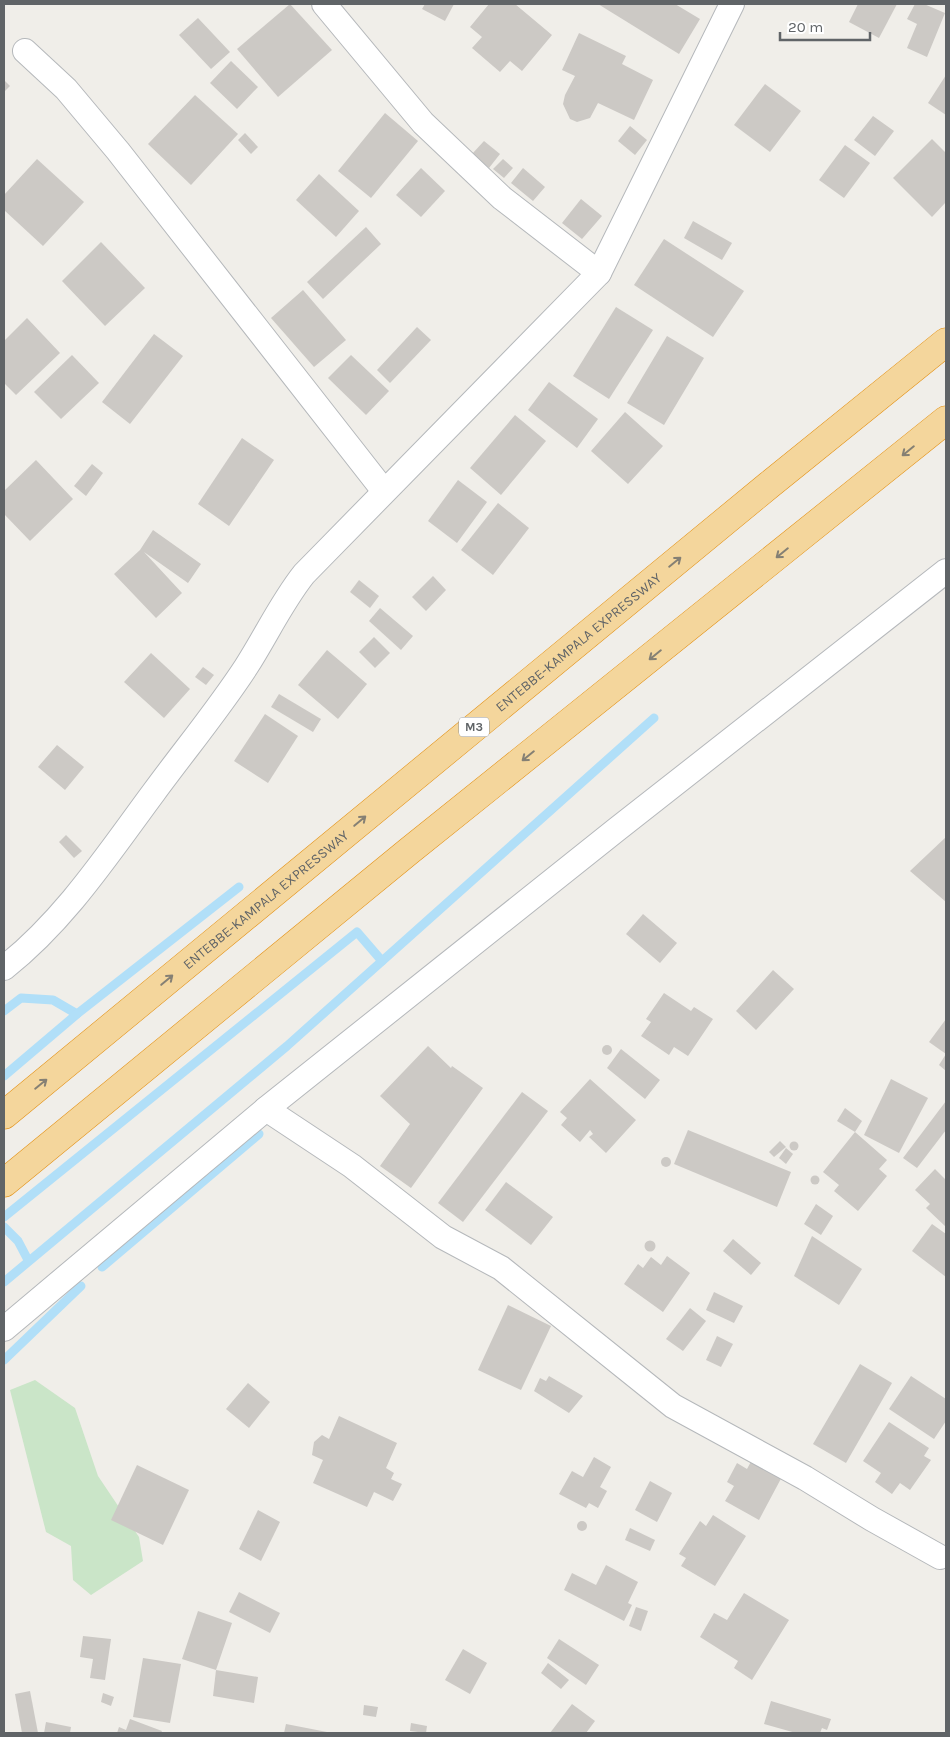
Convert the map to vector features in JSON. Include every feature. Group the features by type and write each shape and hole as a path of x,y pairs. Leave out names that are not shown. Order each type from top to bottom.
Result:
{"highway":[{"name":"ENTEBBE-KAMPALA EXPRESSWAY","path":"4,1114 715,529 946,342"},
{"path":"4,1183 409,851 946,420"}],"street":[{"path":"324,4 423,123 502,198 599,273"},
{"path":"4,968 26,950 68,905 118,841 246,667 288,594 384,491 599,273 732,4"},
{"path":"26,51 66,90 118,151 384,491"},
{"path":"4,1329 266,1110 946,570"},
{"path":"266,1110 352,1166 443,1237 501,1268 673,1406 805,1478 872,1519 940,1557"}],"green space":[{"path":"35,1380 75,1408 98,1476 139,1537 143,1561 91,1595 73,1580 71,1546 46,1532 10,1390"}],"building":[{"path":"290,4 332,50 278,97 237,49"},
{"path":"425,4 454,4 445,21 422,9"},
{"path":"489,4 515,4 552,35 522,71 510,61 500,72 472,48 482,37 470,27"},
{"path":"598,4 675,4 700,19 679,54"},
{"path":"858,4 897,4 879,38 849,22"},
{"path":"915,4 924,4 945,13 927,57 907,48 917,24 907,19"},
{"path":"198,18 230,52 211,69 179,35"},
{"path":"579,33 626,56 622,64 653,80 634,120 598,103 590,118 577,122 570,119 563,104 565,95 575,76 562,70"},
{"path":"231,61 258,87 237,109 210,83"},
{"path":"946,75 946,115 928,103"},
{"path":"4,80 10,86 4,92"},
{"path":"765,84 801,111 770,152 734,125"},
{"path":"195,95 238,134 191,185 148,144"},
{"path":"385,113 418,141 371,198 338,171"},
{"path":"873,116 894,131 875,156 854,140"},
{"path":"630,126 647,140 635,155 618,141"},
{"path":"245,133 258,147 251,154 238,140"},
{"path":"932,139 946,153 946,202 932,217 893,178"},
{"path":"484,141 500,154 489,168 472,154"},
{"path":"845,145 870,163 844,198 819,180"},
{"path":"37,159 84,202 43,246 4,210 4,195"},
{"path":"503,159 513,168 504,178 493,169"},
{"path":"421,168 445,191 421,217 396,195"},
{"path":"523,168 545,187 533,201 511,183"},
{"path":"319,174 359,211 336,237 296,200"},
{"path":"581,199 602,216 582,239 562,223"},
{"path":"693,221 732,243 722,260 684,238"},
{"path":"366,227 381,244 323,299 307,282"},
{"path":"664,239 744,291 713,337 634,285"},
{"path":"101,242 145,288 105,326 62,281"},
{"path":"303,290 346,340 314,367 271,318"},
{"path":"616,307 653,330 609,399 573,376"},
{"path":"27,318 60,353 16,395 4,383 4,341"},
{"path":"417,327 431,340 390,383 377,370"},
{"path":"154,334 183,356 130,424 102,402"},
{"path":"667,336 704,358 664,425 627,403"},
{"path":"72,355 99,383 61,419 34,392"},
{"path":"351,355 389,391 366,415 328,378"},
{"path":"549,382 598,419 577,448 528,410"},
{"path":"625,412 663,446 628,484 591,451"},
{"path":"515,415 546,441 501,495 470,468"},
{"path":"242,438 274,460 229,526 198,504"},
{"path":"36,460 73,499 30,541 4,514 4,491"},
{"path":"92,464 103,473 86,496 74,486"},
{"path":"458,480 487,502 457,543 428,521"},
{"path":"498,503 529,528 493,575 461,550"},
{"path":"153,530 201,564 188,583 144,552 182,593 156,618 114,574 140,550"},
{"path":"433,576 446,590 426,611 412,597"},
{"path":"359,580 379,596 370,608 350,592"},
{"path":"380,608 413,636 401,650 369,621"},
{"path":"374,637 390,653 375,668 359,652"},
{"path":"327,650 367,684 338,719 298,685"},
{"path":"151,653 190,689 164,718 124,682"},
{"path":"203,667 214,675 206,685 195,677"},
{"path":"279,694 321,719 313,732 271,707"},
{"path":"265,714 298,736 268,783 234,761"},
{"path":"57,745 84,767 65,790 38,767"},
{"path":"66,835 82,851 74,858 59,842"},
{"path":"946,837 946,902 910,871"},
{"path":"643,914 677,943 660,963 626,934"},
{"path":"773,970 794,989 756,1030 736,1011"},
{"path":"664,993 691,1011 694,1007 713,1019 688,1056 674,1047 669,1055 641,1036 651,1022 646,1019"},
{"path":"946,1019 946,1054 929,1042"},
{"path":"605,1045 609,1045 612,1050 611,1054 605,1055 602,1052 602,1048"},
{"path":"428,1046 451,1068 452,1066 483,1088 411,1188 380,1166 410,1124 380,1096"},
{"path":"621,1049 660,1080 645,1099 607,1068"},
{"path":"946,1054 946,1071 939,1065"},
{"path":"590,1079 636,1120 606,1153 589,1137 593,1134 590,1130 580,1142 561,1125 567,1118 560,1112"},
{"path":"891,1079 928,1098 899,1153 864,1135"},
{"path":"522,1092 548,1111 463,1222 438,1203"},
{"path":"946,1101 946,1130 917,1168 903,1158"},
{"path":"845,1108 862,1121 855,1132 837,1121"},
{"path":"688,1130 791,1172 777,1207 674,1164"},
{"path":"855,1132 887,1160 879,1169 887,1176 858,1211 834,1191 839,1185 823,1172"},
{"path":"780,1141 786,1147 774,1157 769,1152"},
{"path":"794,1142 798,1146 794,1150 790,1146"},
{"path":"786,1148 793,1154 786,1164 779,1158"},
{"path":"664,1157 668,1157 671,1162 670,1166 664,1167 661,1164 661,1160"},
{"path":"935,1169 946,1180 946,1227 926,1208 930,1204 915,1190"},
{"path":"815,1175 820,1180 815,1185 810,1180"},
{"path":"506,1182 553,1217 531,1245 485,1210"},
{"path":"816,1204 833,1216 821,1235 804,1224"},
{"path":"932,1224 946,1234 946,1277 912,1251"},
{"path":"812,1236 862,1269 839,1305 794,1276"},
{"path":"733,1239 761,1263 751,1275 723,1251"},
{"path":"650,1240 656,1246 650,1252 644,1246"},
{"path":"667,1256 690,1273 663,1312 624,1284 638,1264 643,1268 651,1257 661,1265"},
{"path":"714,1292 743,1306 734,1323 706,1310"},
{"path":"508,1305 551,1326 521,1390 478,1370"},
{"path":"690,1308 706,1321 683,1351 666,1339"},
{"path":"717,1336 733,1344 721,1367 706,1360"},
{"path":"860,1364 892,1383 846,1463 813,1444"},
{"path":"549,1376 583,1396 569,1413 534,1391 540,1378 546,1381"},
{"path":"911,1376 946,1399 946,1421 934,1439 889,1409"},
{"path":"248,1383 270,1402 249,1428 226,1409"},
{"path":"339,1416 397,1443 386,1468 394,1473 391,1479 402,1484 393,1501 374,1492 367,1507 313,1483 323,1460 312,1455 314,1442 322,1435 329,1439"},
{"path":"889,1422 929,1448 924,1456 931,1460 910,1490 900,1483 892,1494 875,1482 881,1473 863,1461"},
{"path":"754,1456 784,1473 759,1520 725,1501 734,1486 727,1482 737,1463 747,1469"},
{"path":"594,1457 611,1467 600,1487 607,1491 598,1508 589,1503 586,1508 559,1494 572,1471 583,1477"},
{"path":"137,1465 189,1490 163,1545 111,1520"},
{"path":"650,1481 672,1493 657,1522 635,1510"},
{"path":"258,1510 280,1522 261,1561 239,1549"},
{"path":"713,1515 746,1536 715,1586 681,1566 686,1558 679,1554 700,1521 706,1526"},
{"path":"582,1521 587,1526 582,1531 577,1526"},
{"path":"630,1528 655,1540 650,1551 625,1540"},
{"path":"606,1565 638,1582 628,1603 632,1605 624,1621 564,1590 572,1573 596,1585"},
{"path":"239,1592 280,1613 270,1633 229,1612"},
{"path":"744,1593 789,1620 752,1680 734,1668 738,1661 700,1637 714,1613 727,1620"},
{"path":"636,1607 648,1611 641,1631 629,1626"},
{"path":"198,1611 232,1623 216,1670 182,1659"},
{"path":"83,1636 111,1639 105,1680 90,1678 93,1659 80,1657"},
{"path":"559,1639 599,1665 586,1685 547,1658"},
{"path":"463,1649 487,1663 470,1694 445,1680"},
{"path":"143,1658 181,1664 170,1723 133,1717"},
{"path":"548,1663 569,1680 561,1689 541,1673"},
{"path":"216,1670 258,1677 254,1703 213,1696"},
{"path":"30,1691 38,1733 22,1733 15,1694"},
{"path":"103,1693 114,1697 111,1706 101,1702"},
{"path":"771,1701 831,1719 827,1730 822,1728 820,1733 796,1733 764,1724"},
{"path":"572,1704 595,1721 586,1733 550,1733"},
{"path":"364,1705 378,1707 376,1717 363,1715"},
{"path":"130,1719 162,1731 161,1733 117,1733 119,1727 126,1730"},
{"path":"46,1722 71,1727 70,1733 44,1733"},
{"path":"411,1723 427,1726 426,1733 410,1731"},
{"path":"286,1724 327,1732 327,1733 284,1733"}],"waterway":[{"path":"4,1282 287,1046 654,718"},
{"path":"4,1076 77,1014 239,887"},
{"path":"4,1217 357,932 382,961"},
{"path":"4,1011 21,998 53,1000 77,1014"},
{"path":"102,1267 259,1134"},
{"path":"4,1227 18,1241 28,1260"},
{"path":"4,1360 81,1286"}]}
